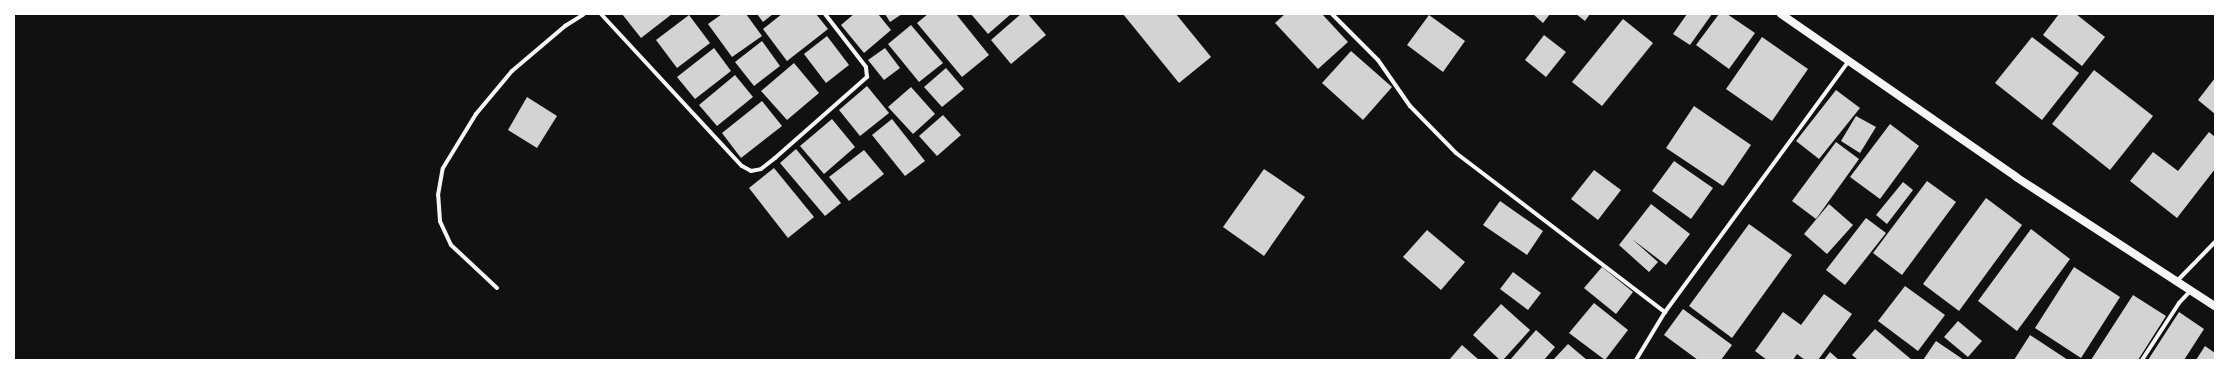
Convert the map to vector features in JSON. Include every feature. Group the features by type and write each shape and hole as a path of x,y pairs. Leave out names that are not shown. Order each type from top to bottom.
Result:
{"main road":[{"path":"1781,14 1848,62 2016,177 2178,280 2215,306"}],"street":[{"path":"497,288 451,245 440,221 438,195 443,168 476,114 512,71 565,26 584,14"},
{"path":"601,14 742,166 752,171 761,169 775,158 867,77 866,67 825,14"},
{"path":"1332,14 1378,60 1410,106 1456,153 1665,312"},
{"path":"1636,360 1665,312 1848,62"},
{"path":"2178,280 2215,242"},
{"path":"2142,360 2179,302 2191,290"}],"building":[{"path":"622,14 672,14 641,38"},
{"path":"722,14 746,14 762,36 732,57 708,24"},
{"path":"757,14 773,14 763,22"},
{"path":"782,14 816,14 828,29 787,61 763,29"},
{"path":"854,14 878,14 891,30 864,53 841,25"},
{"path":"885,14 902,14 890,22"},
{"path":"928,14 956,14 989,55 962,77 917,23"},
{"path":"971,14 1011,14 988,34"},
{"path":"1021,14 1028,14 1046,35 1011,64 991,40"},
{"path":"1123,14 1176,14 1211,57 1179,83"},
{"path":"1285,14 1322,14 1348,42 1318,69 1275,23"},
{"path":"1533,14 1550,14 1543,23"},
{"path":"1576,14 1590,14 1585,21"},
{"path":"1687,14 1712,14 1690,45 1673,34"},
{"path":"1719,14 1727,14 1755,33 1729,69 1696,45"},
{"path":"2059,14 2076,14 2105,37 2082,66 2043,35"},
{"path":"689,15 710,43 677,68 656,40"},
{"path":"1429,15 1465,41 1443,72 1407,45"},
{"path":"1623,19 1653,43 1602,106 1572,82"},
{"path":"911,25 943,63 919,82 888,44"},
{"path":"1544,35 1566,52 1546,77 1525,60"},
{"path":"827,36 849,65 826,83 804,54"},
{"path":"1762,37 1808,69 1772,121 1726,89"},
{"path":"2032,37 2079,73 2042,120 1995,83"},
{"path":"762,41 780,66 754,86 735,62"},
{"path":"714,48 731,71 695,99 677,77"},
{"path":"885,48 900,68 884,80 868,60"},
{"path":"1351,51 1392,87 1363,120 1322,83"},
{"path":"794,63 819,93 787,120 761,91"},
{"path":"946,68 964,89 942,107 924,87"},
{"path":"2094,70 2153,116 2110,170 2052,124"},
{"path":"735,75 753,97 717,126 699,105"},
{"path":"2215,78 2215,114 2198,100"},
{"path":"867,86 889,113 860,136 839,110"},
{"path":"911,87 935,114 913,134 888,107"},
{"path":"1836,90 1860,108 1819,159 1796,141"},
{"path":"527,97 557,116 537,148 508,130"},
{"path":"762,101 782,126 741,158 722,133"},
{"path":"1694,106 1751,145 1723,186 1666,148"},
{"path":"943,115 961,135 937,156 919,136"},
{"path":"1856,116 1876,127 1860,153 1841,141"},
{"path":"832,119 855,147 824,174 800,146"},
{"path":"892,119 925,161 905,176 872,135"},
{"path":"1890,124 1919,146 1880,199 1850,177"},
{"path":"2209,132 2215,137 2215,169 2177,218 2130,181 2153,152 2178,171"},
{"path":"1836,142 1859,159 1816,219 1792,201"},
{"path":"796,149 841,203 825,216 780,163"},
{"path":"864,150 884,174 849,201 829,177"},
{"path":"1674,161 1713,188 1691,219 1652,191"},
{"path":"774,168 814,217 788,238 749,188"},
{"path":"1264,169 1305,197 1264,256 1223,227"},
{"path":"1594,170 1621,190 1598,220 1571,199"},
{"path":"1927,181 1956,202 1902,275 1873,253"},
{"path":"1903,182 1913,190 1887,224 1876,215"},
{"path":"1986,198 2022,225 1959,311 1923,284"},
{"path":"1500,201 1543,231 1527,255 1483,225"},
{"path":"1651,204 1690,234 1666,265 1632,239 1658,262 1649,272 1619,245"},
{"path":"1829,204 1853,225 1827,254 1804,234"},
{"path":"1866,218 1886,233 1845,285 1826,270"},
{"path":"1749,224 1792,255 1732,338 1689,306"},
{"path":"2031,229 2070,259 2017,331 1978,301"},
{"path":"1427,230 1465,262 1441,290 1403,257"},
{"path":"1602,267 1633,292 1616,314 1584,288"},
{"path":"2074,267 2120,297 2081,358 2035,328"},
{"path":"1513,272 1541,293 1528,310 1500,289"},
{"path":"1905,286 1945,315 1918,351 1878,321"},
{"path":"1824,294 1852,314 1818,360 1805,360 1797,354 1793,360 1767,360 1755,351 1783,312 1801,325"},
{"path":"2133,295 2166,316 2138,360 2091,360"},
{"path":"1594,303 1628,330 1605,360 1569,333"},
{"path":"1501,304 1530,330 1503,360 1500,360 1473,335"},
{"path":"1683,309 1732,345 1721,360 1698,360 1664,335"},
{"path":"2179,312 2204,329 2184,360 2148,360"},
{"path":"1958,321 1982,341 1968,357 1944,337"},
{"path":"1875,329 1912,360 1858,360 1852,355"},
{"path":"1536,330 1555,347 1544,360 1510,360"},
{"path":"2030,335 2068,360 2014,360"},
{"path":"1936,341 1964,360 1923,360"},
{"path":"1568,344 1587,360 1553,360"},
{"path":"1462,345 1479,360 1449,360"},
{"path":"2205,346 2215,353 2215,360 2196,360"},
{"path":"1830,352 1839,360 1824,360"}]}
